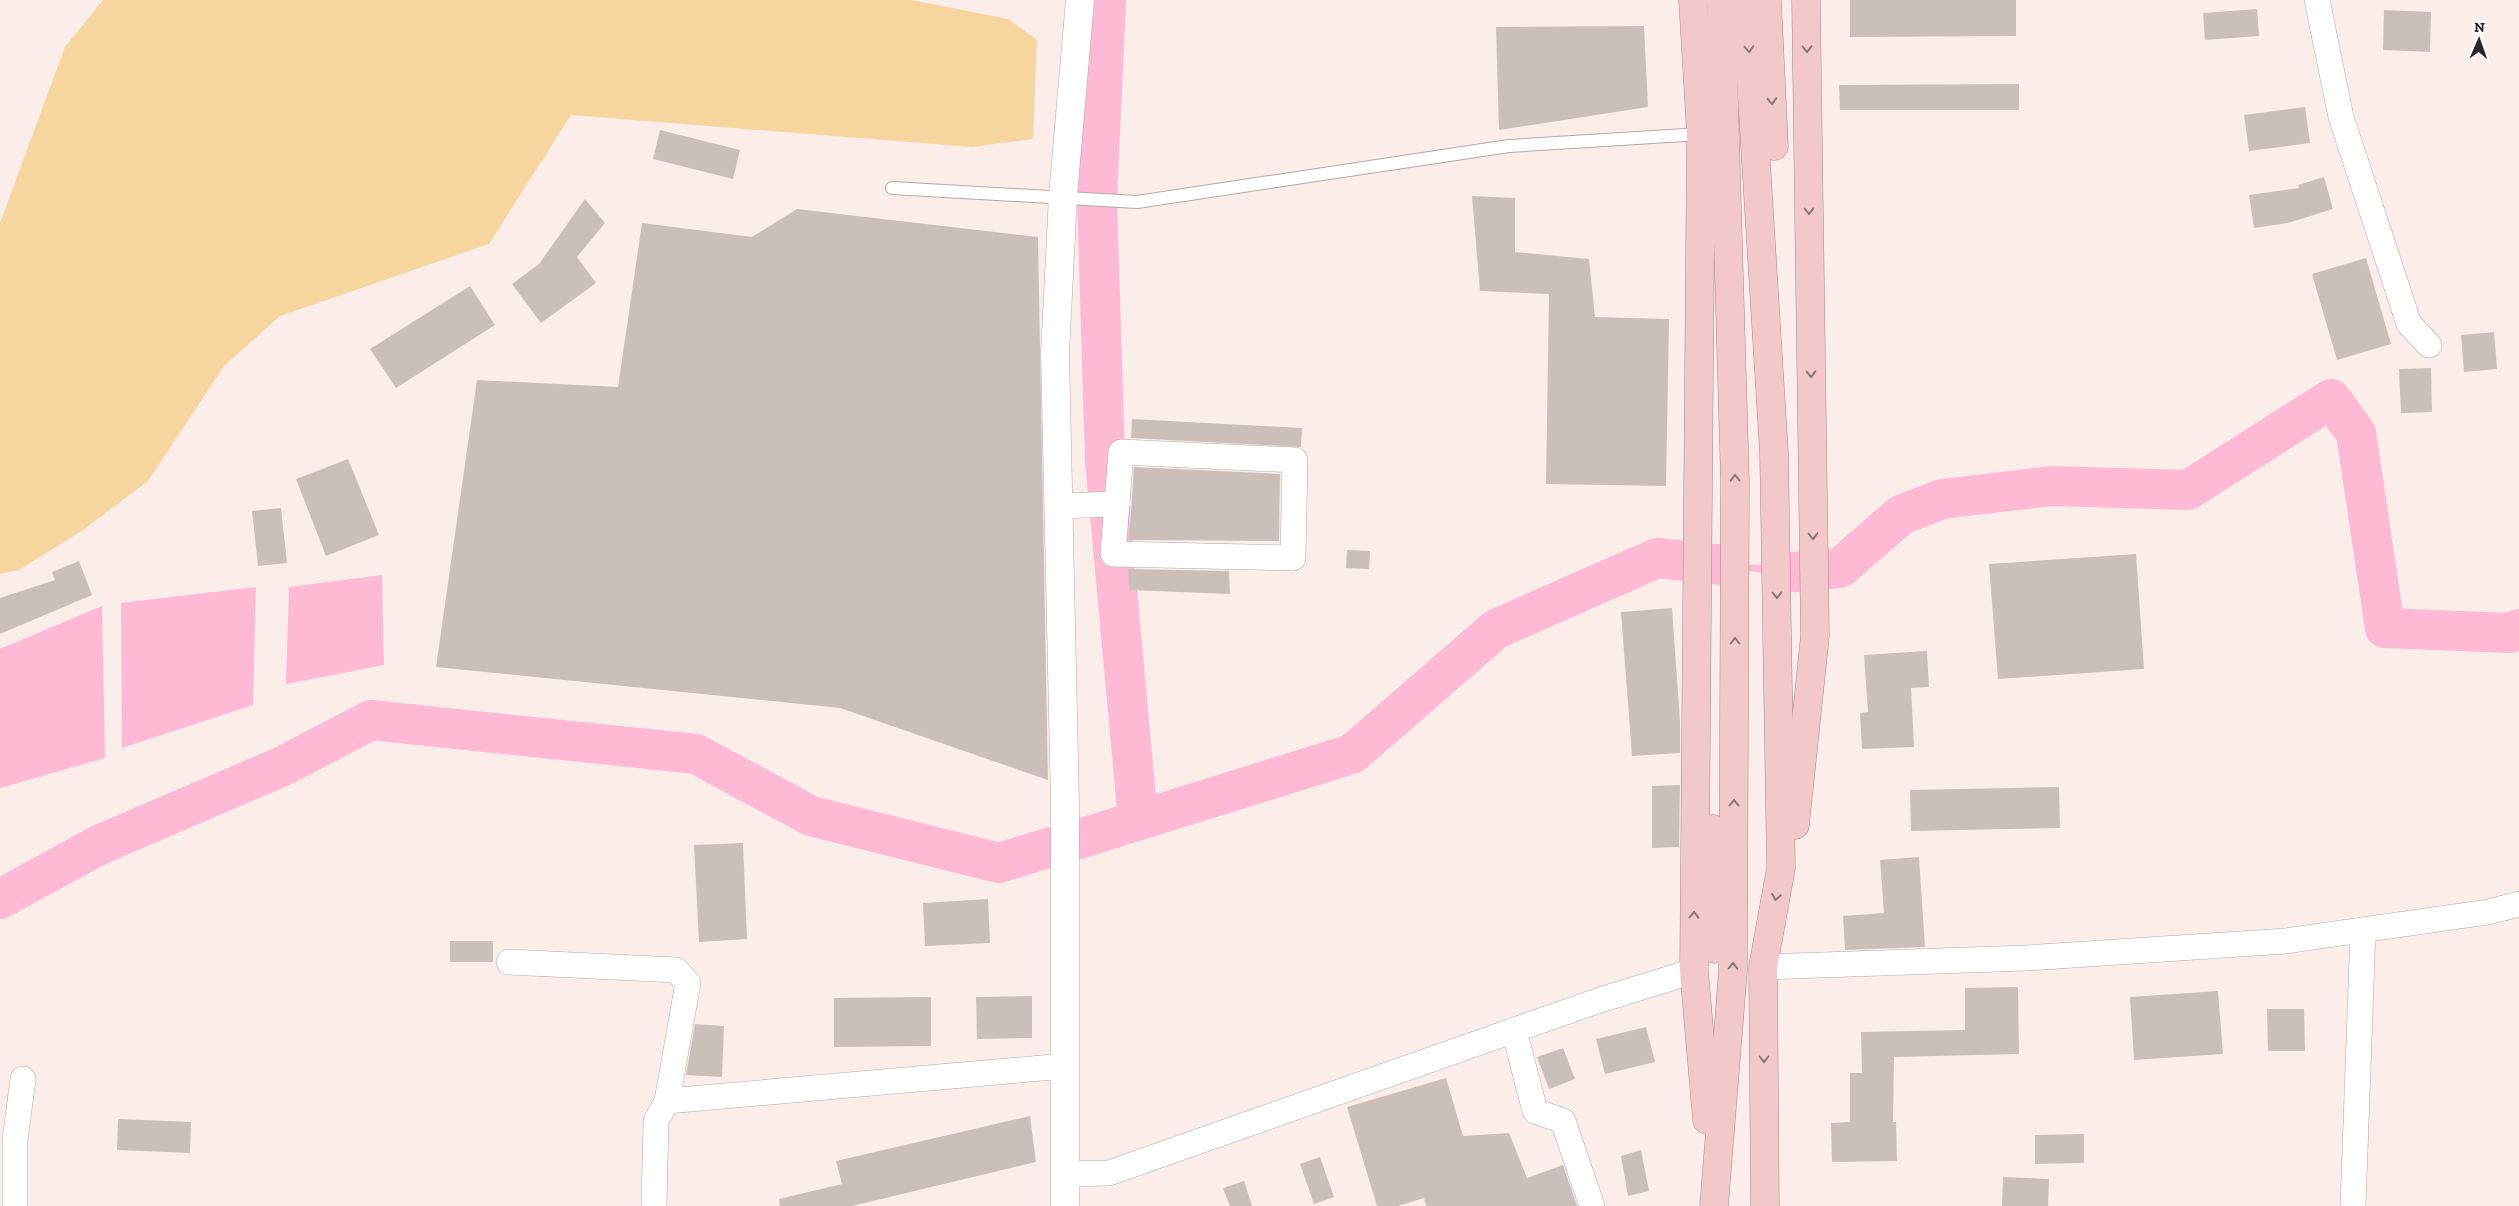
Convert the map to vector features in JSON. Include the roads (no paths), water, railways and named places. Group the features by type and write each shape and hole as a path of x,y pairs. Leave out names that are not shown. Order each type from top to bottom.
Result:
{"highway":[{"path":"1693,0 1701,134 1694,971 1714,1198"},
{"path":"1706,0 1714,842 1714,1198"},
{"path":"1714,1198 1733,971 1735,482 1720,0"},
{"path":"1746,0 1774,453 1781,858"},
{"path":"1765,1206 1763,967 1781,858 1797,640 1767,0"},
{"path":"1781,858 1794,832 1815,636 1806,0"}],"street":[{"path":"1065,1206 1065,804 1055,354 1063,196 1080,0"},
{"path":"2317,0 2344,126 2409,324 2429,345"},
{"path":"1121,452 1295,460 1293,558 1114,554 1106,504 1121,452"},
{"path":"1059,506 1106,504"},
{"path":"1763,967 2035,958 2286,941 2488,912 2519,904"},
{"path":"2353,1206 2363,930"},
{"path":"509,962 676,970 688,983 667,1101 656,1121 654,1206"},
{"path":"1064,1174 1109,1173 1514,1030 1694,971"},
{"path":"1514,1030 1536,1111 1563,1121 1592,1206"},
{"path":"667,1101 1065,1066"},
{"path":"15,1206 15,1140 24,1079"}],"lane":[{"path":"892,188 1063,196 1137,202 1509,146 1701,134"}],"waterway":[{"path":"1106,0 1097,199 1105,460 1138,820"},
{"path":"1793,572 1840,568 1901,515 1942,499 2051,486 2188,490 2331,399 2356,433 2385,628 2510,633 2519,629"},
{"path":"1079,839 1352,754 1496,629 1657,558 1722,565"},
{"path":"1752,568 1763,569"},
{"path":"0,899 99,845 283,766 371,720 696,754 811,816 999,863 1051,847"}]}
